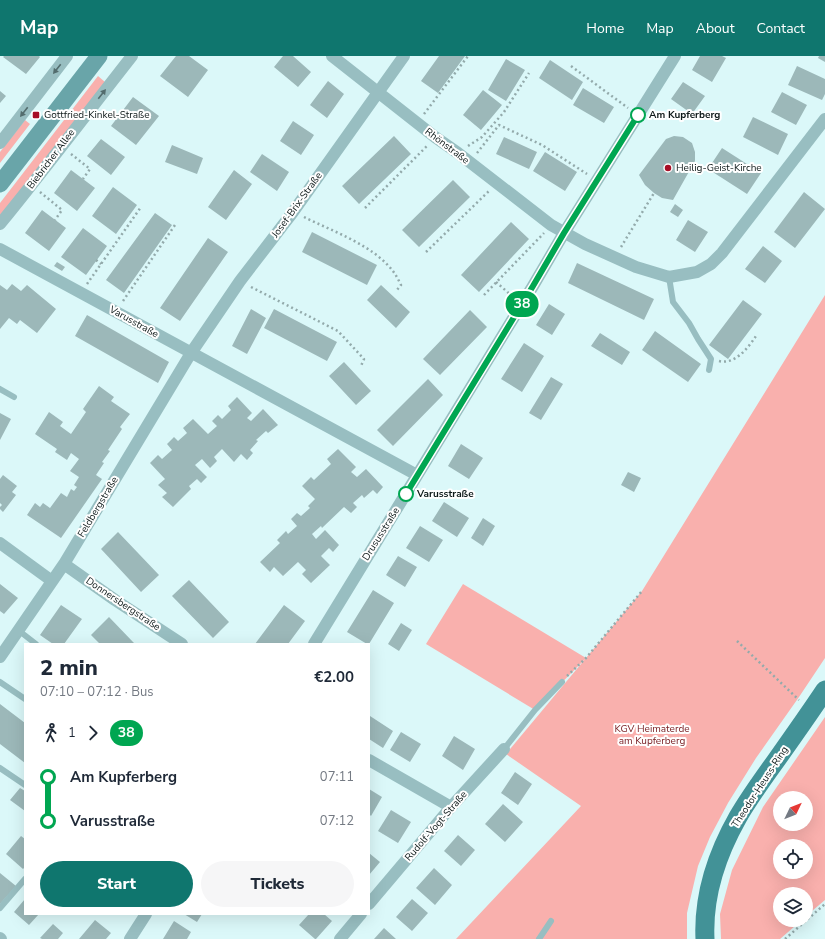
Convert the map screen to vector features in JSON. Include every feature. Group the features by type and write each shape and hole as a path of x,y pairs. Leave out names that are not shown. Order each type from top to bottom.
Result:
{"main road":[{"path":"0,184 99,56"},
{"name":"Theodor-Heuss-Ring","path":"706,939 705,918 712,883 722,849 738,817 825,690"}],"street":[{"path":"0,143 67,56"},
{"name":"Biebricher Allee","path":"0,224 132,56"},
{"name":"Rhönstraße","path":"332,56 497,184 551,225 564,233"},
{"name":"Josef-Brix-Straße","path":"191,353 240,281 293,212 404,56"},
{"name":"Drususstraße","path":"315,643 564,233 675,56"},
{"path":"564,233 636,267 669,277 697,272 711,264 722,253 825,119"},
{"name":"Varusstraße","path":"0,249 417,475"},
{"name":"Feldbergstraße","path":"0,657 64,564 191,353"},
{"path":"0,543 52,581"},
{"name":"Donnersbergstraße","path":"64,564 180,643"},
{"name":"Rudolf-Vogt-Straße","path":"370,903 451,807 504,749"},
{"path":"370,761 451,807"},
{"path":"130,939 145,915"},
{"path":"340,939 360,915"}],"lane":[{"path":"669,277 673,302 689,323 711,359 709,370"},
{"path":"0,389 14,397"},
{"path":"18,630 35,643"},
{"path":"0,682 24,698"},
{"path":"504,749 535,710 562,682"},
{"path":"0,768 24,784"},
{"path":"0,908 24,880"},
{"path":"539,939 551,921"}],"path":[{"path":"418,123 468,56"},
{"path":"570,66 638,115"},
{"path":"458,153 482,137 504,112 529,73"},
{"path":"470,163 499,125 542,144 598,180"},
{"path":"365,208 436,137"},
{"path":"61,146 90,169 83,179"},
{"path":"426,252 497,184"},
{"path":"32,185 62,210 55,220"},
{"path":"615,258 654,193"},
{"path":"81,293 140,207"},
{"path":"293,212 374,252 395,274 401,285 397,290"},
{"path":"126,221 129,224"},
{"path":"115,312 175,225"},
{"path":"484,295 551,225"},
{"path":"96,260 101,264"},
{"path":"240,281 338,331 364,358 361,366"},
{"path":"496,282 522,304"},
{"path":"711,359 724,363 736,358 756,336"},
{"path":"562,682 586,658 642,591"},
{"path":"737,641 799,700"},
{"path":"785,939 825,904"}],"green space":[{"path":"98,76 105,82 0,218 0,203"},
{"path":"25,120 30,124 0,163 0,152"},
{"name":"KGV Heimaterde am Kupferberg","path":"825,295 825,658 756,758 728,803 710,837 698,866 687,913 687,939 456,939 581,806 506,754 642,591"},
{"path":"463,584 586,658 535,710 426,644"},
{"path":"825,717 825,900 813,910 813,887 773,887 773,927 794,927 780,939 721,939 720,914 732,870 763,807 773,792 773,831 813,831 813,791 774,791"}],"building":[{"path":"176,56 189,56 208,70 188,97 160,76"},
{"path":"283,56 293,56 311,72 298,87 274,67"},
{"path":"439,56 465,56 438,93 421,81"},
{"path":"700,56 722,56 726,58 712,82 692,70"},
{"path":"819,56 825,56 825,62 818,58"},
{"path":"3,57 40,57 26,74"},
{"path":"506,59 525,70 506,101 488,90"},
{"path":"550,60 583,82 572,100 539,78"},
{"path":"797,66 825,79 825,94 822,100 788,85"},
{"path":"328,81 344,94 327,118 310,105"},
{"path":"683,82 705,96 692,114 671,99"},
{"path":"583,88 614,107 604,123 573,105"},
{"path":"483,90 502,105 481,130 463,115"},
{"path":"0,91 6,96 0,103"},
{"path":"782,92 807,105 796,125 771,112"},
{"path":"133,97 159,116 136,145 111,126"},
{"path":"753,117 788,134 778,155 743,137"},
{"path":"293,121 314,135 301,155 280,141"},
{"path":"394,136 411,154 359,204 342,186"},
{"name":"Heilig-Geist-Kirche","path":"674,136 683,137 692,143 695,152 695,161 673,200 662,198 654,193 645,185 639,175 666,139"},
{"path":"504,137 537,152 529,169 496,154"},
{"path":"101,139 125,157 111,175 87,156"},
{"path":"172,145 203,158 197,174 165,162"},
{"path":"722,148 761,173 747,194 708,169"},
{"path":"545,152 577,172 565,191 533,171"},
{"path":"262,154 289,172 277,191 250,172"},
{"path":"71,170 95,188 77,211 54,193"},
{"path":"234,170 252,184 226,220 208,207"},
{"path":"453,180 470,197 419,247 402,230"},
{"path":"113,187 137,205 116,234 92,216"},
{"path":"804,192 825,209 795,248 774,232"},
{"path":"675,204 683,210 678,217 670,212"},
{"path":"42,210 66,228 49,251 25,233"},
{"path":"155,213 172,225 124,293 106,280"},
{"path":"688,220 708,232 695,252 676,240"},
{"path":"511,222 529,239 479,292 461,275"},
{"path":"83,228 107,246 86,275 61,257"},
{"path":"312,232 377,265 367,285 302,252"},
{"path":"208,238 228,252 180,321 160,308"},
{"path":"763,246 782,261 765,283 745,269"},
{"path":"57,262 65,267 62,271 54,266"},
{"path":"577,263 654,299 644,320 568,283"},
{"path":"12,284 21,291 27,285 56,309 37,333 20,320 17,324 9,318 0,329 0,285 7,290"},
{"path":"381,285 410,312 396,328 367,300"},
{"path":"743,300 762,314 728,359 709,345"},
{"path":"549,304 565,314 552,335 536,325"},
{"path":"251,309 266,318 247,354 232,346"},
{"path":"274,309 337,342 327,361 264,328"},
{"path":"470,310 487,327 440,375 423,359"},
{"path":"87,315 169,362 158,383 75,336"},
{"path":"655,331 701,364 688,382 642,350"},
{"path":"600,333 630,352 622,365 591,346"},
{"path":"524,343 544,356 522,392 501,379"},
{"path":"344,362 371,391 356,405 329,376"},
{"path":"551,377 563,384 541,420 529,413"},
{"path":"428,379 443,395 393,446 377,430"},
{"path":"99,386 114,397 111,401 130,414 120,427 122,429 108,450 110,451 102,462 104,463 96,475 102,479 61,538 27,515 35,503 40,507 43,503 50,508 61,493 67,497 71,489 74,491 77,487 74,485 79,477 70,471 79,459 71,453 67,460 55,452 57,449 35,434 49,412 63,422 60,426 71,434 86,412 83,409"},
{"path":"237,397 252,413 247,418 251,421 263,409 278,425 268,433 266,431 256,440 258,441 250,450 253,453 247,460 241,454 234,462 222,449 214,457 217,461 210,468 202,459 195,465 207,477 201,483 197,479 189,486 191,489 173,507 162,497 167,493 158,485 165,479 150,463 158,455 162,459 172,450 167,444 174,437 178,441 187,433 183,428 193,419 208,434 217,426 212,421 218,415 222,419 231,410 228,406"},
{"path":"0,413 11,419 0,440"},
{"path":"461,444 483,458 469,479 448,466"},
{"path":"338,449 356,467 351,472 357,477 366,469 383,487 377,494 373,490 364,498 362,495 353,503 357,507 351,513 344,507 322,528 321,526 312,534 316,539 325,530 339,545 333,552 329,548 321,556 330,565 311,583 302,574 306,570 298,562 283,576 274,567 270,572 260,562 280,543 277,540 286,531 288,534 297,526 291,519 297,513 301,516 310,508 308,506 315,499 302,486 311,477 314,480 331,464 327,459"},
{"path":"628,472 641,478 634,492 621,485"},
{"path":"3,475 17,486 12,492 16,495 3,512 0,509 2,505 0,503 0,479"},
{"path":"444,502 469,518 457,537 432,521"},
{"path":"483,518 495,526 483,546 471,538"},
{"path":"420,526 443,540 429,562 406,548"},
{"path":"118,532 159,575 141,592 101,549"},
{"path":"398,556 417,567 405,587 386,575"},
{"path":"189,580 229,622 213,638 172,596"},
{"path":"0,584 18,598 4,614 0,611"},
{"path":"373,590 394,603 370,643 365,643 347,632"},
{"path":"61,605 82,619 65,643 52,643 40,635"},
{"path":"284,605 305,621 289,643 256,643"},
{"path":"109,617 134,643 99,643 91,635"},
{"path":"401,623 412,630 399,651 388,644"},
{"path":"0,704 24,722 24,762 0,744"},
{"path":"370,716 393,731 383,748 370,740"},
{"path":"401,732 421,744 410,762 390,750"},
{"path":"454,736 475,749 463,770 442,756"},
{"path":"515,772 532,784 518,805 501,793"},
{"path":"20,788 24,790 24,810 10,800"},
{"path":"370,790 382,797 371,816 370,815"},
{"path":"503,804 523,822 505,842 485,824"},
{"path":"391,810 411,822 398,843 378,831"},
{"path":"458,835 475,850 461,866 444,851"},
{"path":"21,836 24,838 23,869 6,854"},
{"path":"370,854 380,862 370,874"},
{"path":"434,868 452,885 435,905 416,888"},
{"path":"0,873 16,886 0,904"},
{"path":"412,899 428,913 412,931 396,917"},
{"path":"24,900 24,915 38,915 29,925 14,912"},
{"path":"186,915 201,915 197,922"},
{"path":"308,915 325,915 332,921 316,939 299,925"},
{"path":"95,920 111,933 106,939 79,939"},
{"path":"174,921 191,932 187,939 163,939"},
{"path":"53,924 63,933 58,939 40,938"},
{"path":"384,928 396,939 374,939"}],"bus line":[{"name":"38","path":"406,494 564,233 638,115"}],"place":[{"name":"Gottfried-Kinkel-Straße","path":"36,115"},
{"name":"Am Kupferberg","path":"638,115"},
{"name":"Heilig-Geist-Kirche","path":"668,168"},
{"name":"Varusstraße","path":"406,494"}]}
